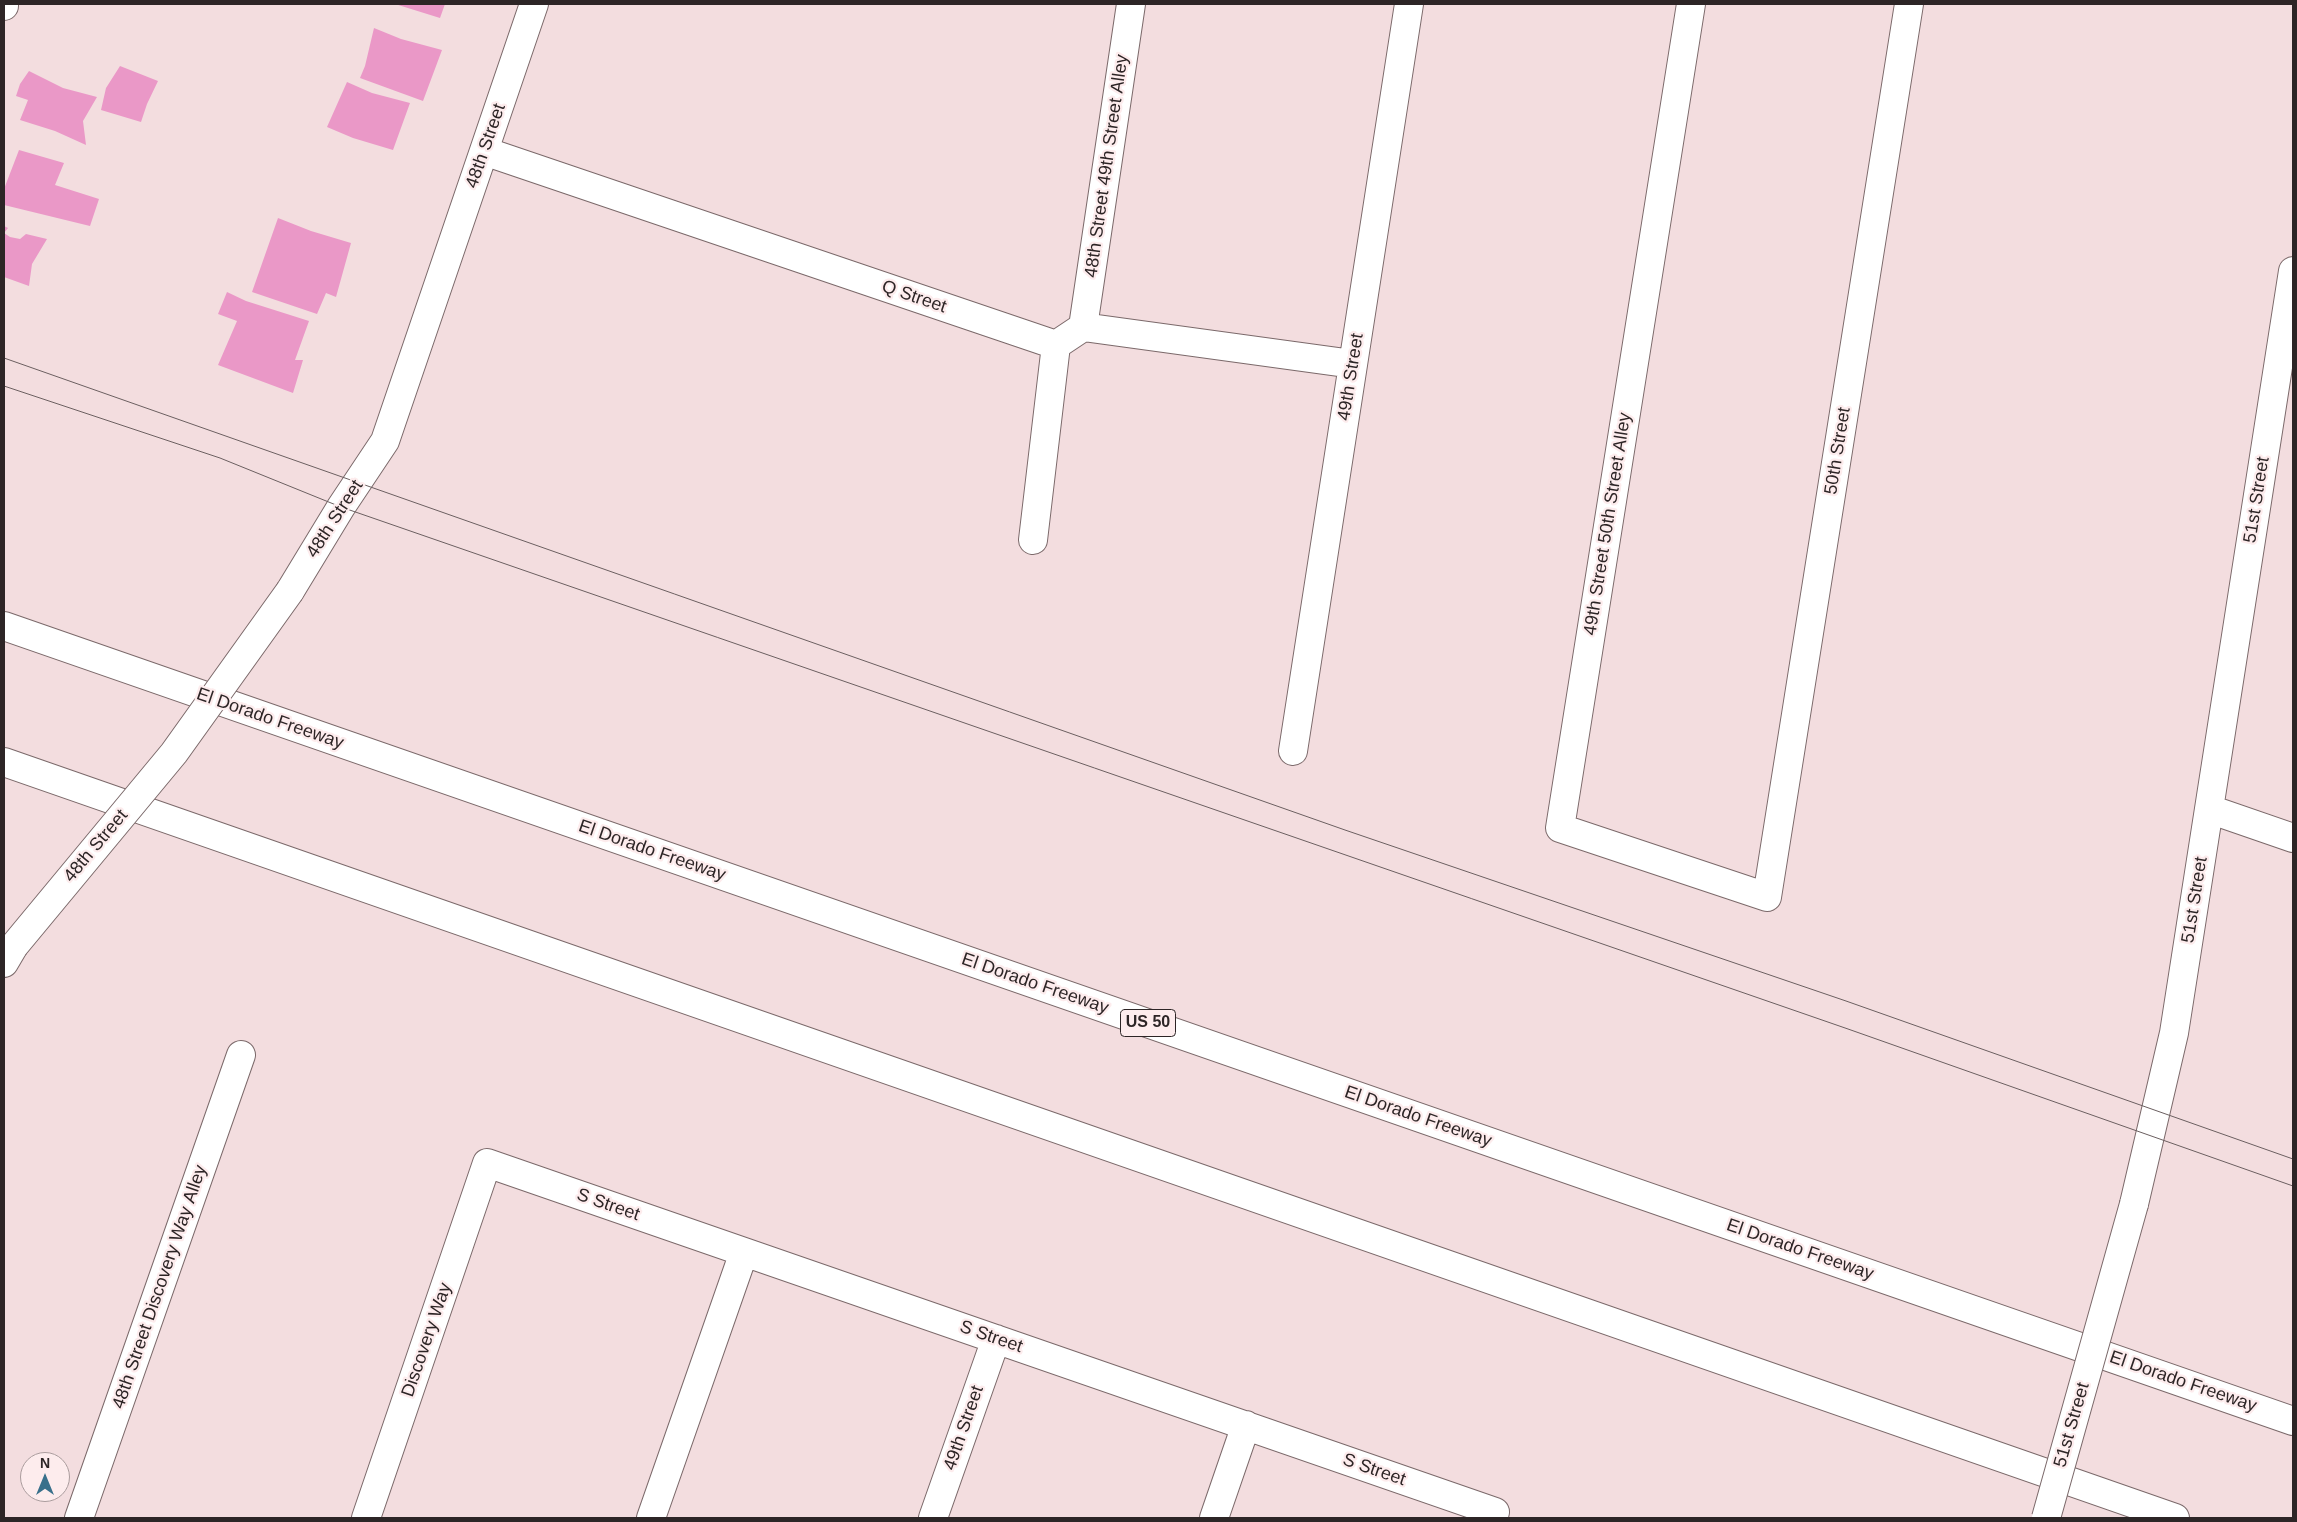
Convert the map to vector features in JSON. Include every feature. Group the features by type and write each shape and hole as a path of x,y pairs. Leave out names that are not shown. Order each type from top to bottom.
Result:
{"main road":[{"name":"48th Street","path":"9,955 174,752 290,591 341,507 385,441 534,4"},
{"name":"48th Street 49th Street Alley","path":"1083,327 1131,4"},
{"name":"49th Street","path":"1293,751 1409,4"},
{"name":"49th Street 50th Street Alley","path":"1691,4 1560,828 1767,897"},
{"name":"50th Street","path":"1767,897 1908,4"},
{"name":"Q Street","path":"484,151 1056,345"},
{"name":"51st Street","path":"2046,1518 2134,1204 2174,1033 2293,272"},
{"path":"1033,540 1056,345 1083,327 1353,364"},
{"name":"El Dorado Freeway","path":"4,626 2293,1420"},
{"path":"4,762 2175,1518"},
{"path":"2209,809 2293,838"},
{"name":"48th Street Discovery Way Alley","path":"79,1518 241,1055"},
{"name":"S Street","path":"487,1163 1246,1426 1494,1515"},
{"name":"Discovery Way","path":"366,1518 487,1163"},
{"path":"650,1518 744,1252"},
{"name":"49th Street","path":"933,1518 996,1339"},
{"path":"1214,1518 1246,1426"}],"building":[{"path":"395,4 445,4 440,18"},
{"path":"374,28 401,39 442,50 423,101 360,78 365,66"},
{"path":"120,66 158,81 141,122 101,110 106,88"},
{"path":"29,71 63,88 97,97 83,121 86,145 55,131 20,120 28,100 16,96 20,84"},
{"path":"347,82 372,93 410,103 393,150 353,138 327,127"},
{"path":"19,150 64,163 55,185 99,199 90,226 4,205 4,189"},
{"path":"278,218 311,231 351,243 336,297 326,293 317,314 252,292"},
{"path":"4,233 10,237 20,239 26,234 47,239 32,264 29,286 4,277"},
{"path":"227,292 246,301 309,321 295,360 303,360 293,393 218,365 237,321 218,314"}],"tram line":[{"path":"4,358 1345,830 1846,1001 2293,1159"},
{"path":"4,386 220,458 341,507 1848,1029 2293,1186"}]}
